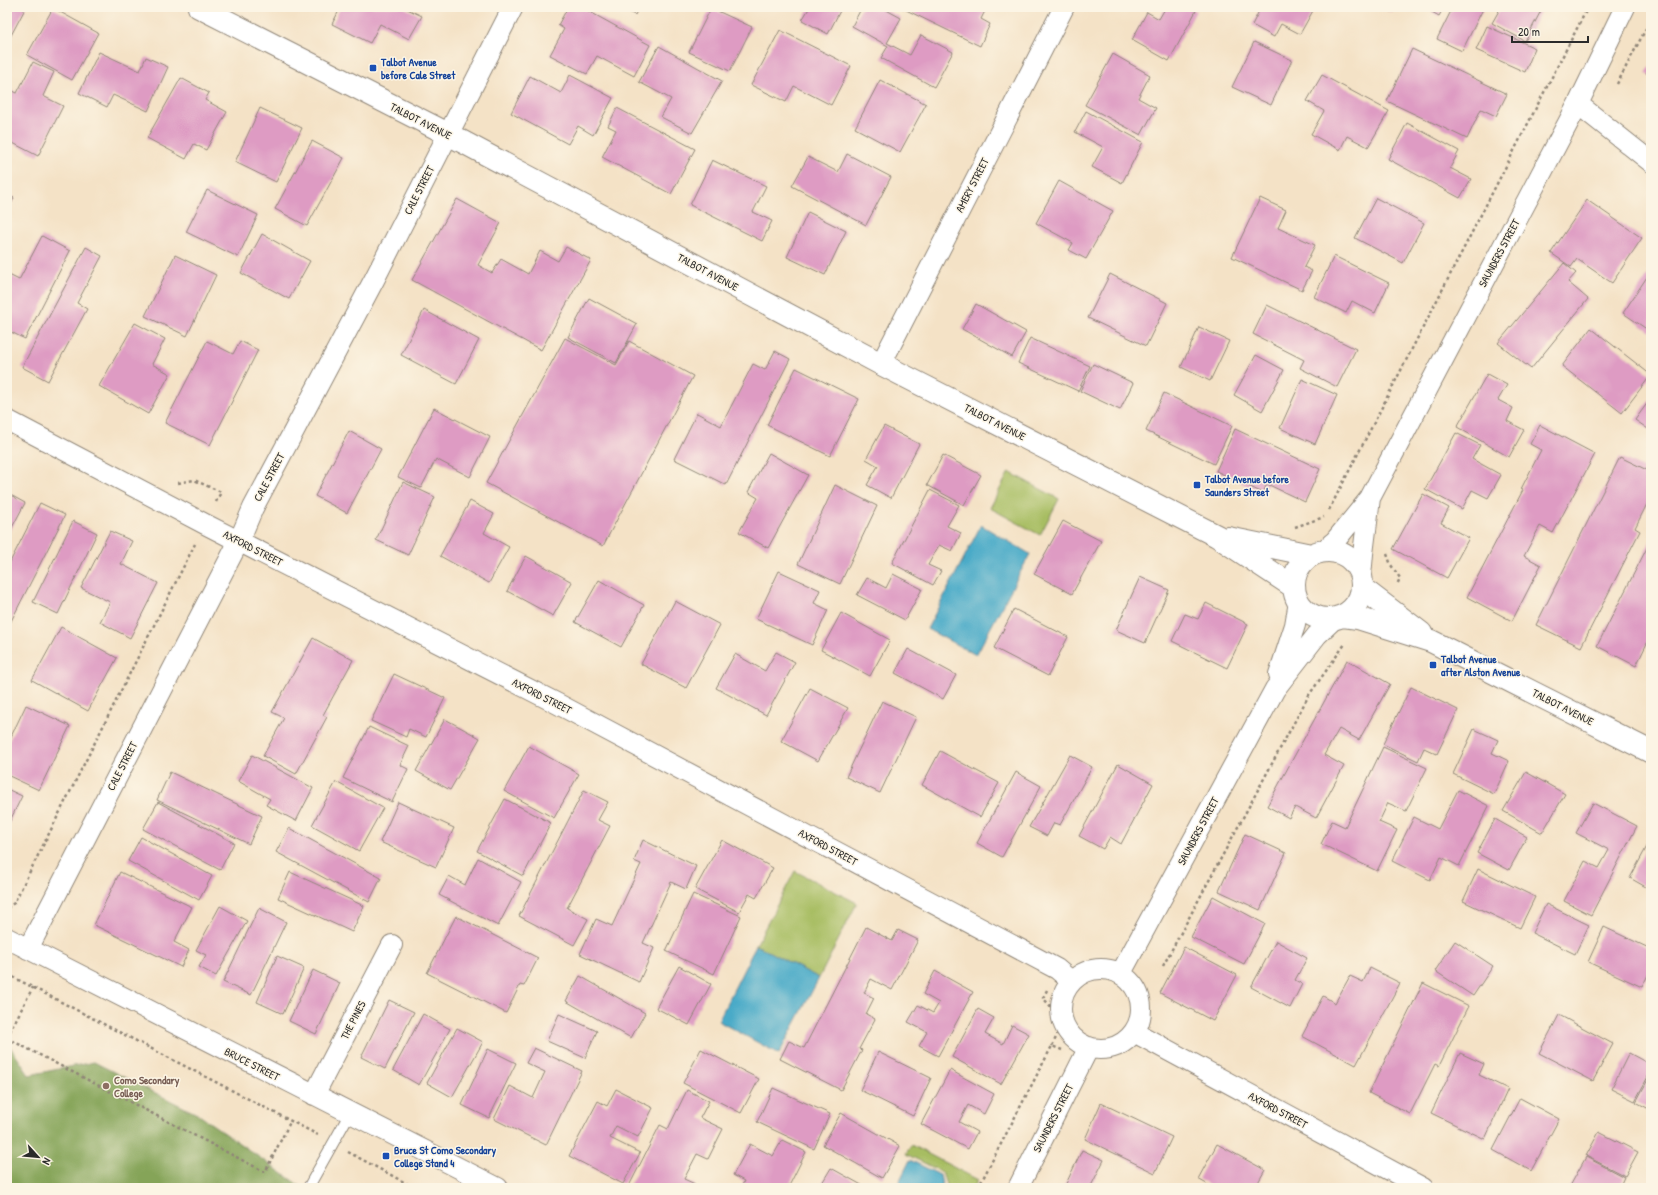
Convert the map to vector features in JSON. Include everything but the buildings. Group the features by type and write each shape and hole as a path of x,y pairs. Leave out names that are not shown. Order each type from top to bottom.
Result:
{"street":[{"name":"TALBOT AVENUE","path":"199,7 448,134 881,364 1217,536 1296,595"},
{"name":"CALE STREET","path":"28,948 239,541 253,508 374,280 513,7"},
{"name":"AMERY STREET","path":"881,364 1064,7"},
{"name":"SAUNDERS STREET","path":"1317,553 1335,541 1370,498 1578,104 1625,7"},
{"path":"1578,104 1651,162"},
{"name":"AXFORD STREET","path":"7,420 205,524 565,708 1050,966 1071,981"},
{"name":"SAUNDERS STREET","path":"1362,582 1365,537 1370,498"},
{"name":"TALBOT AVENUE","path":"1217,536 1280,549 1317,553"},
{"path":"1333,551 1351,559 1357,567 1362,582 1361,596 1356,604 1350,611 1338,617 1318,618 1310,614 1296,595 1298,570 1302,562 1317,553 1333,551"},
{"name":"TALBOT AVENUE","path":"1362,582 1387,606 1431,641"},
{"name":"SAUNDERS STREET","path":"1275,689 1295,625 1296,595"},
{"name":"TALBOT AVENUE","path":"1338,617 1358,618 1431,641 1651,752"},
{"name":"SAUNDERS STREET","path":"1121,973 1275,689 1315,638 1338,617"},
{"name":"BRUCE STREET","path":"7,938 498,1188"},
{"name":"THE PINES","path":"314,1095 392,945"},
{"path":"1100,968 1114,970 1127,976 1140,996 1142,1010 1139,1024 1131,1036 1120,1045 1106,1049 1092,1049 1086,1053 1069,1033 1063,1022 1061,1008 1063,994 1071,981 1086,971 1100,968"},
{"name":"AXFORD STREET","path":"1134,1032 1423,1188"},
{"name":"SAUNDERS STREET","path":"1018,1188 1086,1053"}],"lane":[{"path":"308,1188 350,1113"}],"path":[{"path":"1280,549 1281,541 1290,529 1325,517 1588,7"},
{"path":"1617,84 1651,20"},
{"path":"7,908 14,903 221,492 194,480 171,484"},
{"path":"1365,537 1385,547 1391,565 1400,578 1387,606"},
{"path":"1315,638 1345,644 1351,643"},
{"path":"1163,966 1309,695 1345,644"},
{"path":"7,974 291,1120 415,1188"},
{"path":"33,987 7,1038 265,1172 291,1120"},
{"path":"978,1188 1052,1046 1086,1053"}],"green space":[{"path":"1009,472 1059,499 1040,535 990,508"},
{"path":"795,871 857,903 819,978 756,945"},
{"name":"Como Secondary College","path":"7,1042 29,1075 94,1062 199,1115 303,1188 7,1188"},
{"path":"911,1145 978,1180 974,1188 947,1188 942,1172 906,1154"}],"water":[{"path":"981,525 1030,554 976,655 927,629"},
{"path":"756,945 819,978 779,1054 718,1021"},
{"path":"910,1160 940,1175 943,1188 896,1188"}],"place":[{"name":"Talbot Avenue before Cale Street","path":"373,68"},
{"name":"Talbot Avenue before Saunders Street","path":"1197,485"},
{"name":"Talbot Avenue after Alston Avenue","path":"1433,665"},
{"name":"Como Secondary College","path":"106,1086"},
{"name":"Bruce St Como Secondary College Stand 4","path":"386,1156"}]}
